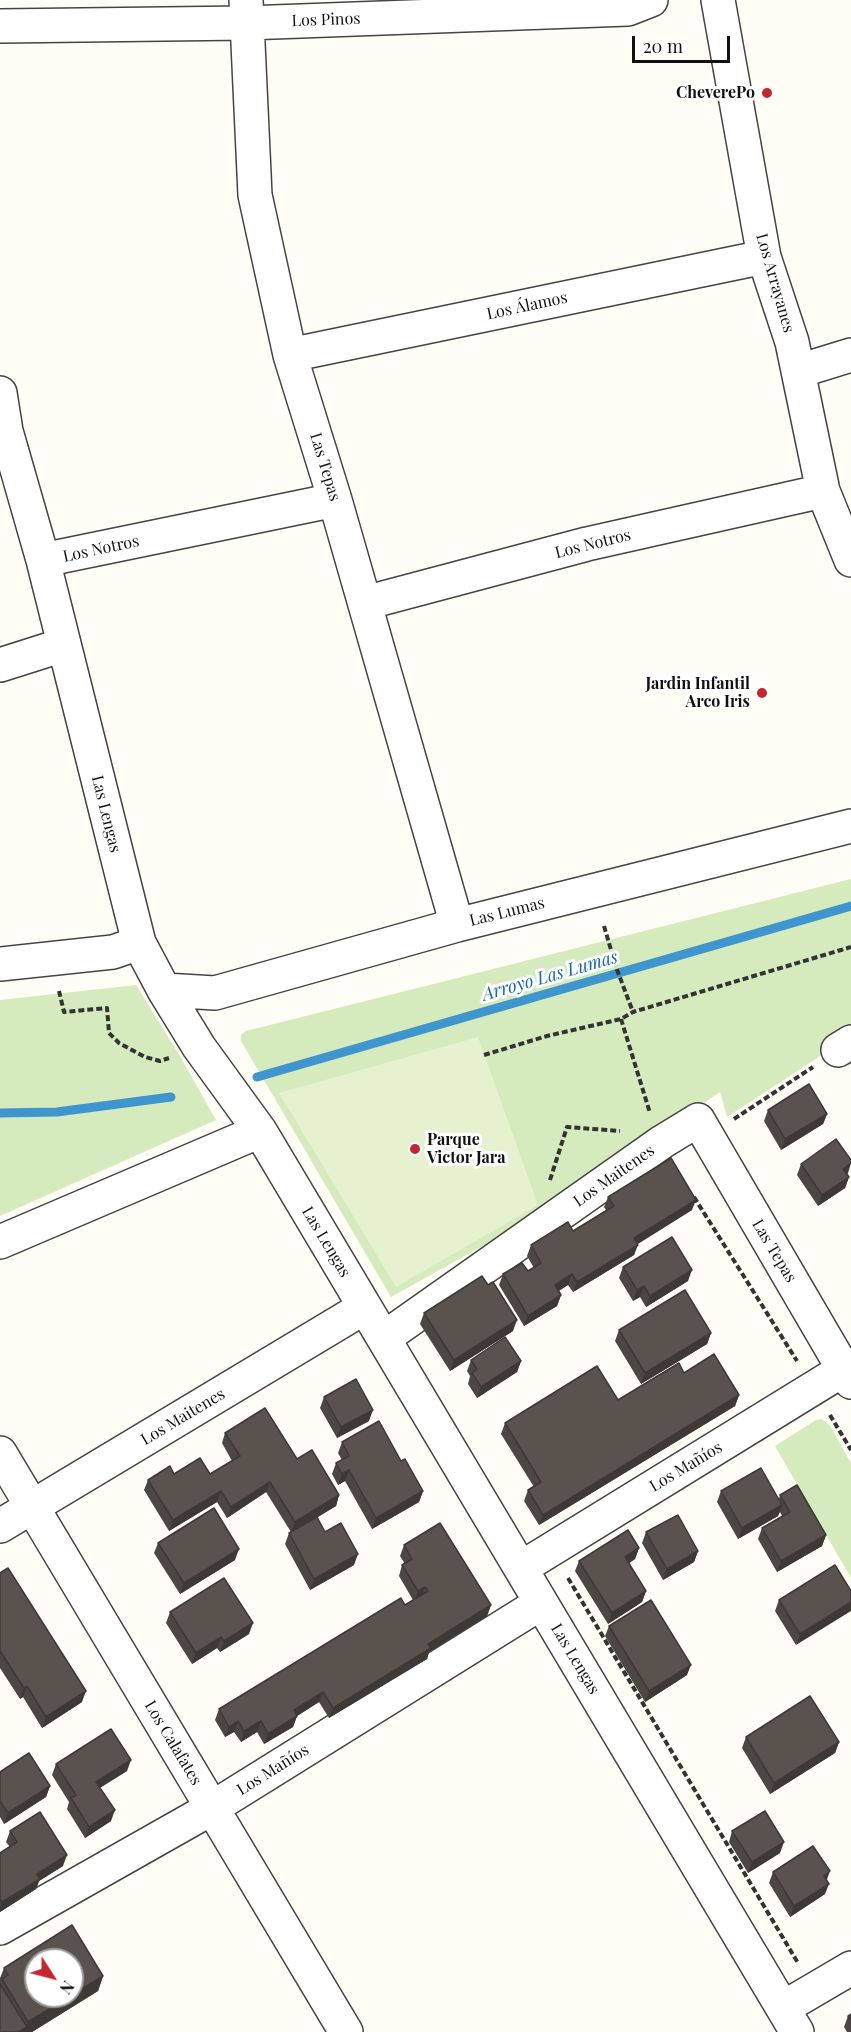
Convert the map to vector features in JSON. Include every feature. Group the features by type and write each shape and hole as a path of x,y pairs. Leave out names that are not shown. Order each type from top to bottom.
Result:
{"street":[{"name":"Los Pinos","path":"0,26 246,12 628,9 651,0"},
{"name":"Los Arrayanes","path":"718,0 764,257 792,342 823,491 851,560"},
{"name":"Las Tepas","path":"246,12 255,195 290,355 335,500 457,925"},
{"name":"Los Álamos","path":"290,355 764,257"},
{"path":"799,371 851,355"},
{"name":"Las Lengas","path":"0,393 6,431 43,560 139,943 164,990 199,1047 260,1131 790,2020"},
{"name":"Los Notros","path":"365,603 587,544 823,491"},
{"name":"Los Notros","path":"43,560 335,500"},
{"path":"0,665 63,645"},
{"name":"Las Lumas","path":"164,990 215,993 457,925 851,826"},
{"path":"0,964 113,952 139,943"},
{"name":"Las Tepas","path":"702,1128 849,1372"},
{"name":"Los Maitenes","path":"384,1338 662,1142 702,1128"},
{"path":"0,1242 260,1131"},
{"name":"Los Maitenes","path":"0,1526 365,1307"},
{"name":"Los Mañíos","path":"521,1568 849,1372"},
{"name":"Los Calafates","path":"0,1453 346,2032"},
{"name":"Los Mañíos","path":"0,1928 212,1808 541,1602"},
{"path":"790,2020 851,1968"}],"path":[{"path":"604,926 633,1012"},
{"path":"484,1055 547,1036 621,1019 633,1012 851,947"},
{"path":"57,985 64,1011 107,1008 109,1033 118,1043 132,1052 160,1061 176,1056"},
{"path":"621,1019 653,1122"},
{"path":"702,1128 845,1046"},
{"path":"547,1189 567,1127 623,1131"},
{"path":"690,1191 803,1371"},
{"path":"826,1415 832,1417 851,1450"},
{"path":"562,1568 802,1970"}],"green space":[{"name":"Parque Victor Jara","path":"851,879 851,1036 727,1117 720,1092 542,1213 391,1297 241,1041 241,1035 246,1031"},
{"path":"136,985 216,1120 0,1216 0,1000"},
{"name":"Parque Victor Jara","path":"478,1037 538,1205 396,1287 279,1093"},
{"path":"822,1419 830,1426 851,1463 851,1578 775,1446 816,1420"}],"building":[{"path":"809,1084 827,1114 785,1139 768,1110"},
{"path":"836,1139 851,1160 851,1163 843,1169 849,1177 822,1195 801,1164"},
{"path":"671,1158 696,1200 634,1238 638,1245 577,1282 572,1274 555,1285 561,1295 528,1316 503,1274 522,1263 528,1271 541,1263 531,1245 568,1222 573,1231 614,1206 608,1197"},
{"path":"672,1237 692,1270 650,1296 644,1286 637,1290 623,1267"},
{"path":"482,1276 488,1285 493,1282 517,1320 454,1360 424,1313"},
{"path":"685,1290 711,1333 645,1373 619,1330"},
{"path":"505,1337 521,1361 481,1387 472,1373 477,1369 471,1360"},
{"path":"714,1354 739,1395 543,1515 528,1490 541,1482 505,1423 597,1366 618,1400 679,1363 684,1373"},
{"path":"356,1379 373,1410 341,1427 324,1397"},
{"path":"265,1408 297,1459 312,1450 339,1495 295,1522 270,1482 231,1507 221,1491 173,1520 148,1480 170,1466 174,1474 200,1458 210,1474 240,1456 225,1433"},
{"path":"379,1421 401,1461 405,1459 423,1491 376,1518 349,1470 342,1474 336,1463 349,1456 342,1442"},
{"path":"761,1468 782,1505 742,1528 721,1491"},
{"path":"797,1485 826,1535 781,1561 762,1528 790,1512 780,1495"},
{"path":"214,1508 239,1549 184,1583 158,1543"},
{"path":"678,1515 698,1551 667,1569 646,1532"},
{"path":"317,1517 325,1532 341,1523 358,1554 314,1579 289,1533"},
{"path":"440,1523 491,1605 428,1644 431,1648 333,1708 323,1692 294,1710 297,1716 268,1734 261,1721 244,1731 238,1721 229,1727 219,1709 401,1598 405,1605 428,1591 425,1587 418,1591 402,1565 412,1559 404,1545"},
{"path":"628,1530 639,1548 625,1557 646,1591 612,1613 579,1561"},
{"path":"835,1565 851,1591 851,1602 800,1634 779,1600"},
{"path":"8,1568 86,1691 46,1717 27,1686 24,1688 0,1651 0,1573"},
{"path":"224,1578 253,1623 224,1641 221,1637 196,1653 170,1612"},
{"path":"651,1600 691,1665 649,1691 609,1626"},
{"path":"810,1696 839,1742 774,1783 746,1737"},
{"path":"111,1729 131,1760 96,1782 115,1810 89,1827 71,1798 76,1795 56,1764"},
{"path":"29,1753 50,1786 8,1813 0,1801 0,1772"},
{"path":"765,1811 784,1842 752,1862 732,1831"},
{"path":"40,1812 67,1855 37,1874 40,1879 2,1902 0,1899 0,1853 17,1842 10,1831"},
{"path":"813,1846 830,1871 824,1876 829,1884 794,1906 773,1872"},
{"path":"72,1925 103,1976 84,1988 84,1948 36,1948"},
{"path":"24,1955 24,2008 51,2008 28,2022 2,1979 8,1975 4,1968"},
{"path":"0,1984 27,2027 18,2032 0,2032"}],"waterway":[{"name":"Arroyo Las Lumas","path":"257,1077 851,906"},
{"path":"0,1113 57,1112 171,1097"}],"place":[{"name":"CheverePo","path":"767,93"},
{"name":"Jardin Infantil Arco Iris","path":"762,693"},
{"name":"Parque Victor Jara","path":"415,1149"}]}
